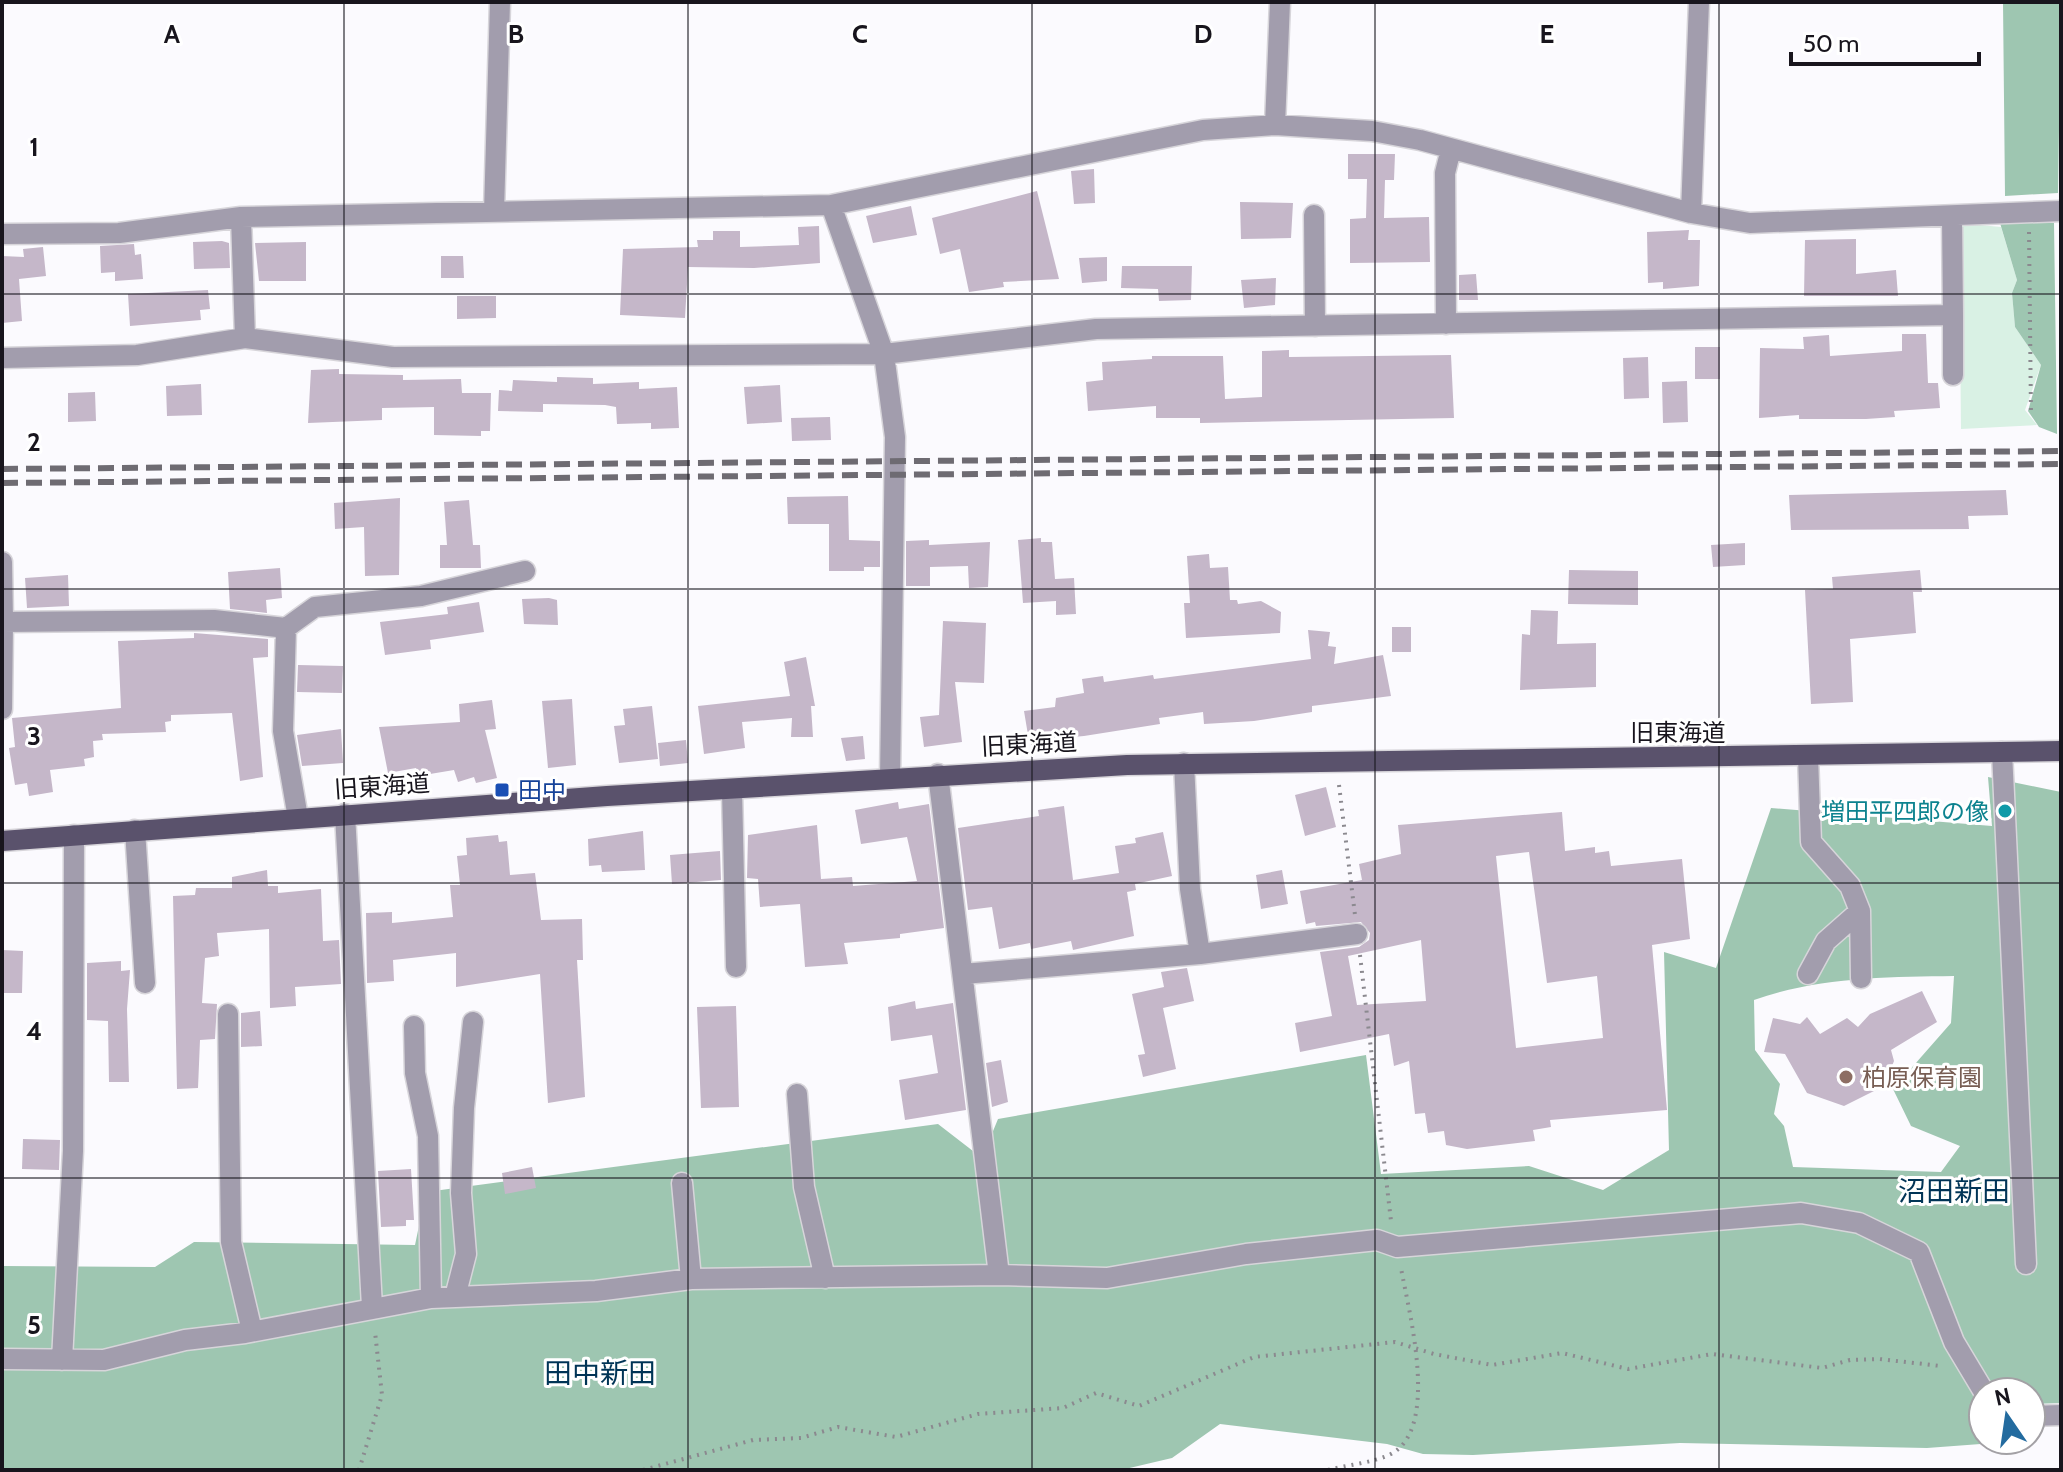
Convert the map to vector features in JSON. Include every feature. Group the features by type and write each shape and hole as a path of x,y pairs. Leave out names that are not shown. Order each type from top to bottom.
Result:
{"main road":[{"name":"旧東海道","path":"2,841 345,814 938,774 1184,763 2061,751"}],"street":[{"path":"494,212 500,2"},
{"path":"1275,125 1280,2"},
{"path":"1691,213 1699,2"},
{"path":"2,234 119,233 241,217 831,205 1203,130 1275,125 1372,131 1691,213 1750,223 2046,212"},
{"path":"1446,324 1445,173 1451,149"},
{"path":"831,205 884,354 895,437 890,779"},
{"path":"1314,215 1315,326"},
{"path":"1952,216 1953,375"},
{"path":"241,217 245,338"},
{"path":"2,358 137,355 245,338 393,357 884,354 1096,329 1953,315"},
{"path":"2,562 2,709"},
{"path":"3,622 214,620 286,628 315,607 421,596 525,571"},
{"path":"286,628 283,731 298,818"},
{"path":"2009,752 2026,1264"},
{"path":"1808,756 1811,842 1850,886 1860,911 1861,978"},
{"path":"1184,763 1190,889 1200,954"},
{"path":"938,774 999,1275"},
{"path":"732,790 736,967"},
{"path":"345,814 372,1307"},
{"path":"135,830 145,983"},
{"path":"62,1360 73,1151 74,835"},
{"path":"1808,974 1826,941 1860,911"},
{"path":"963,974 1200,954 1357,934"},
{"path":"228,1014 231,1242 252,1331"},
{"path":"455,1297 466,1254 462,1179 473,1022"},
{"path":"414,1026 415,1073 428,1136 431,1298"},
{"path":"797,1094 804,1187 825,1278"},
{"path":"682,1183 691,1279"},
{"path":"2,1359 104,1360 185,1340 252,1331 431,1298 596,1291 691,1279 999,1275 1107,1278 1246,1254 1377,1240 1397,1247 1801,1213 1859,1223 1919,1252 1954,1342 1974,1376"}],"path":[{"path":"2031,415 2046,212"},
{"path":"1328,1470 1389,1455 1413,1431 1417,1418 1415,1346 1397,1247 1338,762"},
{"path":"359,1470 382,1395 372,1307"},
{"path":"643,1470 753,1440 801,1438 838,1427 896,1437 978,1414 1063,1408 1096,1393 1139,1406 1254,1357 1278,1352 1395,1342 1492,1365 1562,1353 1628,1369 1712,1354 1822,1368 1850,1360 1879,1359 1970,1370"}],"green space":[{"path":"2003,2 2061,2 2058,193 2005,196"},
{"path":"1959,223 2001,227 2017,280 2012,293 2015,327 2041,365 2025,410 2037,425 1961,429"},
{"path":"2000,223 2054,223 2057,434 2039,427 2028,411 2041,365 2015,327 2012,293 2017,280"},
{"path":"1988,777 2061,792 2061,1403 2047,1403 2047,1376 1985,1376 1978,1366 1980,1376 1967,1376 1967,1445 1927,1448 1680,1443 1473,1455 1423,1454 1387,1444 1220,1424 1172,1458 1121,1470 2,1470 2,1266 155,1267 194,1242 415,1245 426,1192 938,1124 982,1158 998,1119 1366,1055 1381,1174 1529,1166 1603,1190 1669,1150 1664,952 1716,968 1771,808 1992,826","holes":["1954,976 1951,1023 1893,1089 1911,1126 1960,1146 1941,1172 1793,1167 1784,1126 1774,1114 1780,1084 1755,1050 1754,1000 1778,992 1828,983"]}],"building":[{"path":"1348,154 1395,154 1394,180 1385,180 1384,218 1429,217 1430,262 1350,263 1350,219 1366,218 1367,179 1348,179"},
{"path":"1094,169 1095,203 1074,204 1071,171"},
{"path":"1037,191 1059,279 1003,282 1004,287 969,292 960,249 940,254 932,218"},
{"path":"1240,202 1293,203 1291,238 1241,239"},
{"path":"911,206 917,235 873,243 866,216"},
{"path":"819,226 820,263 754,268 688,267 685,318 620,315 623,249 698,247 697,240 713,240 713,231 740,231 740,247 799,245 798,227"},
{"path":"1689,230 1688,240 1700,240 1699,286 1663,289 1663,282 1648,283 1647,232"},
{"path":"1856,239 1856,274 1896,270 1898,296 1804,296 1805,240"},
{"path":"193,242 229,243 230,268 194,269"},
{"path":"306,242 306,281 259,281 255,243"},
{"path":"134,244 135,255 141,254 143,279 115,281 115,272 101,273 100,246"},
{"path":"43,247 46,276 19,279 22,321 2,323 2,256 24,257 23,249"},
{"path":"441,256 463,256 464,278 441,278"},
{"path":"1107,257 1107,281 1082,283 1079,258"},
{"path":"1122,266 1192,266 1191,300 1159,301 1158,289 1121,288"},
{"path":"1476,274 1478,300 1459,300 1459,275"},
{"path":"1276,278 1275,305 1244,308 1241,280"},
{"path":"208,290 210,309 200,310 201,320 130,326 128,294"},
{"path":"457,296 496,296 496,318 457,319"},
{"path":"1902,334 1926,334 1928,383 1938,383 1940,408 1894,411 1895,417 1866,419 1799,419 1799,415 1759,418 1760,348 1804,349 1803,337 1829,335 1830,356 1902,351"},
{"path":"1695,347 1720,347 1720,379 1695,379"},
{"path":"1289,350 1289,357 1451,355 1454,418 1200,423 1200,418 1156,418 1156,406 1088,411 1086,382 1103,380 1102,362 1152,359 1152,356 1223,356 1225,399 1262,397 1262,351"},
{"path":"1648,357 1649,398 1624,399 1623,358"},
{"path":"339,369 339,374 403,375 403,380 461,379 462,393 491,393 490,431 481,431 481,436 434,435 434,407 382,408 382,420 308,423 311,370"},
{"path":"557,377 593,378 593,384 639,382 639,389 677,387 679,428 651,429 651,423 617,424 616,407 605,405 543,404 543,412 498,411 499,390 512,391 513,380 557,382"},
{"path":"1687,381 1688,422 1663,423 1662,382"},
{"path":"201,384 202,415 167,416 166,386"},
{"path":"780,385 782,422 747,424 744,387"},
{"path":"95,392 96,421 68,422 68,393"},
{"path":"830,417 831,440 792,441 791,418"},
{"path":"2006,490 2008,515 1968,516 1969,529 1791,530 1789,495"},
{"path":"848,496 849,540 880,541 880,567 864,567 864,571 829,571 829,524 788,524 787,497"},
{"path":"400,498 399,575 365,576 364,527 335,529 334,503"},
{"path":"469,500 473,545 480,545 481,568 440,568 440,545 447,545 444,502"},
{"path":"1041,538 1041,542 1052,542 1055,579 1074,578 1076,614 1056,615 1056,601 1023,603 1018,540"},
{"path":"929,540 929,545 990,542 988,587 969,588 968,566 930,567 930,586 906,586 906,541"},
{"path":"1745,543 1745,565 1713,567 1711,545"},
{"path":"1209,554 1210,568 1228,567 1230,600 1237,600 1238,604 1261,601 1281,612 1280,633 1186,638 1184,603 1190,603 1187,556"},
{"path":"280,568 282,598 266,600 267,613 230,609 228,572"},
{"path":"1569,570 1638,571 1638,605 1568,604"},
{"path":"1920,570 1922,592 1913,592 1916,633 1850,639 1853,702 1811,704 1805,590 1833,589 1832,577"},
{"path":"68,575 69,606 27,608 25,578"},
{"path":"522,599 557,600 558,625 524,624"},
{"path":"479,602 484,632 430,640 431,649 385,655 380,622 448,614 447,607"},
{"path":"1531,610 1558,611 1557,644 1596,643 1596,687 1520,690 1522,634 1530,635"},
{"path":"943,621 986,623 984,683 955,682 962,742 924,747 920,717 939,715"},
{"path":"1392,627 1411,627 1411,652 1392,652"},
{"path":"1308,630 1330,632 1328,646 1336,647 1334,664 1383,655 1391,696 1312,706 1312,712 1254,721 1204,724 1203,712 1159,718 1160,724 1029,741 1024,711 1055,707 1056,698 1084,693 1082,679 1103,676 1104,682 1153,675 1154,679 1311,659"},
{"path":"194,633 268,639 268,657 253,658 263,777 240,781 232,713 171,715 171,721 165,722 166,732 102,734 103,740 93,741 94,757 84,759 85,766 50,770 53,792 29,796 27,783 15,785 9,748 15,747 12,718 121,708 118,641 194,638"},
{"path":"806,657 815,706 811,706 813,737 791,737 792,718 742,722 745,748 704,754 698,706 790,696 784,662"},
{"path":"298,665 343,666 342,693 297,692"},
{"path":"572,699 576,765 548,768 542,701"},
{"path":"492,700 496,729 485,730 497,778 476,783 474,777 458,782 454,770 418,776 416,768 388,773 379,727 460,722 459,704"},
{"path":"652,706 658,759 619,763 614,726 625,725 623,709"},
{"path":"341,729 343,763 302,766 297,735"},
{"path":"863,736 865,759 846,761 841,738"},
{"path":"686,740 688,763 660,766 658,743"},
{"path":"1326,787 1336,827 1305,836 1295,795"},
{"path":"898,802 899,809 929,804 944,928 900,934 900,938 844,943 848,964 805,967 800,904 760,907 758,879 747,878 748,835 817,825 821,879 852,877 853,886 917,881 907,837 861,844 855,810"},
{"path":"1064,806 1073,880 1119,873 1115,846 1136,843 1135,838 1163,832 1172,876 1135,884 1136,890 1127,892 1134,936 1073,950 1071,941 1031,949 1030,943 999,949 992,907 968,910 958,828 1039,816 1038,810"},
{"path":"1562,812 1565,851 1595,847 1595,853 1609,851 1611,866 1682,859 1690,939 1652,945 1667,1110 1550,1120 1551,1127 1533,1130 1535,1141 1467,1149 1446,1145 1444,1131 1428,1133 1425,1113 1415,1114 1409,1061 1394,1066 1389,1034 1300,1052 1295,1023 1332,1016 1320,952 1359,947 1369,940 1370,933 1361,922 1306,924 1300,891 1362,880 1359,864 1401,854 1398,825","holes":["1529,852 1547,983 1597,976 1603,1038 1516,1048 1496,856","1421,940 1426,1001 1357,1005 1348,956"]},
{"path":"643,831 645,870 602,872 601,865 589,866 588,839"},
{"path":"498,835 499,842 507,841 510,875 535,873 541,920 582,919 583,960 577,960 585,1097 548,1103 540,974 456,987 456,953 393,960 394,981 367,983 366,913 392,912 392,923 453,917 450,885 460,885 457,856 467,855 466,838"},
{"path":"720,851 721,880 672,884 670,855"},
{"path":"267,870 268,886 278,886 278,893 321,889 323,941 339,940 341,984 295,987 296,1006 270,1008 269,929 217,933 219,956 205,958 202,1003 217,1004 215,1039 200,1040 198,1088 177,1089 173,896 195,895 196,888 232,888 232,877"},
{"path":"1282,870 1288,904 1261,909 1256,875"},
{"path":"2,950 23,951 22,993 2,993"},
{"path":"121,961 121,971 130,970 127,1009 129,1082 109,1082 108,1021 87,1020 87,963"},
{"path":"1187,968 1194,1001 1163,1008 1176,1069 1143,1077 1138,1055 1145,1054 1132,994 1164,987 1161,972"},
{"path":"1922,991 1937,1022 1891,1050 1894,1061 1884,1086 1844,1106 1807,1093 1785,1054 1764,1052 1773,1018 1800,1024 1807,1017 1820,1034 1847,1018 1858,1027 1870,1014"},
{"path":"915,1001 916,1009 953,1003 966,1110 905,1120 899,1080 938,1073 932,1035 891,1041 888,1007"},
{"path":"736,1006 739,1107 701,1108 697,1007"},
{"path":"260,1011 262,1046 241,1047 241,1013"},
{"path":"1001,1060 1008,1102 992,1107 986,1063"},
{"path":"23,1139 60,1140 59,1170 22,1169"},
{"path":"532,1167 536,1188 505,1194 502,1173"},
{"path":"411,1169 414,1220 406,1220 406,1226 381,1227 378,1171"}],"railway":[{"path":"2,469 2061,451"},
{"path":"2,483 2061,464"}],"place":[{"name":"田中","path":"502,790"},
{"name":"増田平四郎の像","path":"2005,811"},
{"name":"柏原保育園","path":"1846,1077"}],"district":[{"name":"沼田新田","path":"1954,1191"},
{"name":"田中新田","path":"600,1373"}]}
